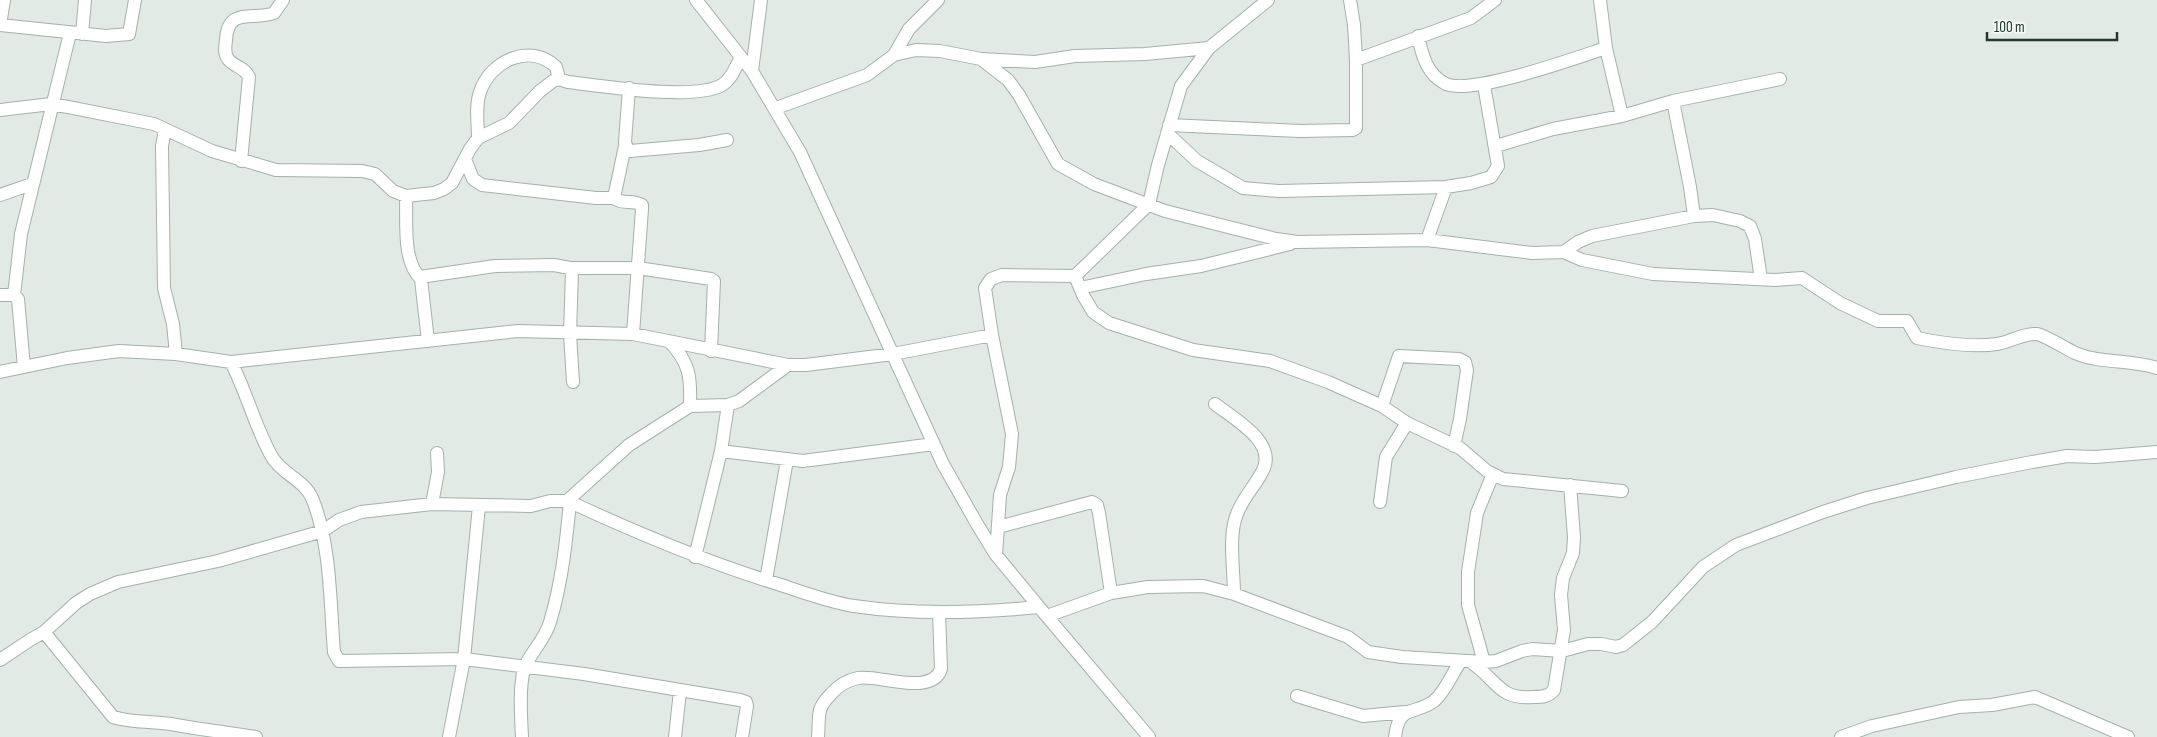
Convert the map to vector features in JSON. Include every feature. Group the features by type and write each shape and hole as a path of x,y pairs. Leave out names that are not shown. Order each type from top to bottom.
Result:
{"street":[{"path":"4,0 0,25 106,36 129,34 135,0"},
{"path":"24,366 19,304 14,295 21,234 51,104 76,33 85,0"},
{"path":"241,160 249,77 246,71 228,60 225,51 228,27 231,22 241,17 274,13 283,0"},
{"path":"696,0 741,56 776,108 810,173 934,444 965,506 996,555 1149,737"},
{"path":"752,71 761,0"},
{"path":"776,108 867,75 894,55 909,29 938,0"},
{"path":"996,555 1000,495 1010,467 1012,434 992,335 985,288 991,279 1002,275 1075,276 1149,204 1181,86 1209,48 1261,8 1268,0"},
{"path":"1168,129 1352,130 1358,125 1354,25 1350,0"},
{"path":"1356,60 1471,18 1496,0"},
{"path":"1600,0 1606,48 1622,116"},
{"path":"1418,36 1424,61 1444,83 1456,87 1484,85 1606,48"},
{"path":"894,55 916,50 940,51 980,59 1035,62 1076,56 1145,54 1209,48"},
{"path":"478,138 480,92 486,80 500,66 512,58 525,55 539,56 556,67 559,79"},
{"path":"0,110 51,104 138,120 212,151 276,170 362,172 374,174 393,190 406,196 434,193 444,189 452,182 478,138 509,123 540,91 553,81 559,79 568,82 659,91 690,92 716,87 730,78 741,56"},
{"path":"980,59 1008,80 1019,95 1058,164 1094,184 1165,211 1204,222 1297,242 1427,240 1532,253 1564,252 1582,260 1653,274 1761,279 1802,278 1840,303 1878,321 1907,321 1917,338 1967,345 1994,345 2011,342 2022,336 2038,334 2077,354 2100,359 2131,361 2157,368"},
{"path":"1496,146 1553,129 1622,116 1673,101 1780,79"},
{"path":"1168,129 1197,161 1243,188 1279,190 1446,187 1471,183 1491,176 1498,166 1484,85"},
{"path":"614,198 625,146 629,88"},
{"path":"1673,101 1694,216"},
{"path":"165,130 162,146 164,288 172,318 176,354"},
{"path":"625,146 630,151 635,151 699,145 727,140"},
{"path":"465,158 473,179 482,185 596,198 614,198 618,201 638,202 642,205 633,334"},
{"path":"0,195 32,184"},
{"path":"1427,240 1446,187"},
{"path":"406,196 409,256 415,274 420,277 503,266 554,265 570,268 638,268 711,279 714,281 711,351"},
{"path":"1564,252 1578,242 1592,236 1694,216 1713,215 1740,220 1750,226 1755,239 1761,279"},
{"path":"1080,288 1146,274 1201,266 1297,242"},
{"path":"570,268 572,271 570,334 573,382"},
{"path":"1075,276 1093,312 1109,323 1193,350 1270,361 1328,382 1382,406 1407,423 1460,448 1487,471 1503,479 1622,490"},
{"path":"420,277 428,341"},
{"path":"0,295 14,295"},
{"path":"0,372 67,358 110,352 176,354 231,362 518,331 570,334 633,334 788,365 806,365 893,354 992,335"},
{"path":"669,341 685,361 690,375 690,406"},
{"path":"1382,406 1398,356 1459,359 1465,362 1467,370 1454,446"},
{"path":"231,362 258,432 272,457 281,468 307,489 311,496 323,531 334,652 339,661 464,659 584,674 680,692 744,700 747,706 742,737"},
{"path":"522,737 521,707 525,668 550,624 564,566 569,501 629,445 690,406 728,405 749,394 788,365"},
{"path":"1215,404 1259,439 1267,460 1264,469 1236,514 1233,533 1234,594"},
{"path":"695,557 721,451 728,405"},
{"path":"1380,502 1386,457 1407,423"},
{"path":"721,451 787,460 817,460 934,444"},
{"path":"0,660 44,632 76,603 118,582 218,561 323,531 339,520 361,512 432,504 531,506 550,501 569,501 630,530 695,557 855,606 939,612 1043,612 1111,593 1148,587 1203,586 1234,594 1348,637 1368,652 1472,662 1496,662 1522,651 1532,649 1562,651 1588,644 1616,647 1623,645 1652,622 1703,567 1736,545 1823,512 1867,498 1956,477 2067,456 2095,457 2157,452"},
{"path":"432,504 438,472 438,453"},
{"path":"766,580 787,460"},
{"path":"1493,474 1477,513 1468,572 1472,662 1510,696 1519,698 1544,697 1551,694 1554,690 1564,630 1561,594 1563,578 1573,554 1574,537 1570,485"},
{"path":"998,527 1085,502 1092,502 1097,505 1099,513 1111,593"},
{"path":"449,737 464,659 479,506"},
{"path":"818,737 820,710 826,699 836,688 849,681 859,678 902,683 918,682 934,679 939,675 941,669 939,612"},
{"path":"44,632 113,716 124,721 170,724 186,732 256,737"},
{"path":"1297,696 1363,716 1405,712 1433,702 1472,662"},
{"path":"675,737 680,692"},
{"path":"1841,737 1872,726 1959,707 1992,705 2036,697 2128,737"},
{"path":"1395,737 1396,724 1405,712"}]}
